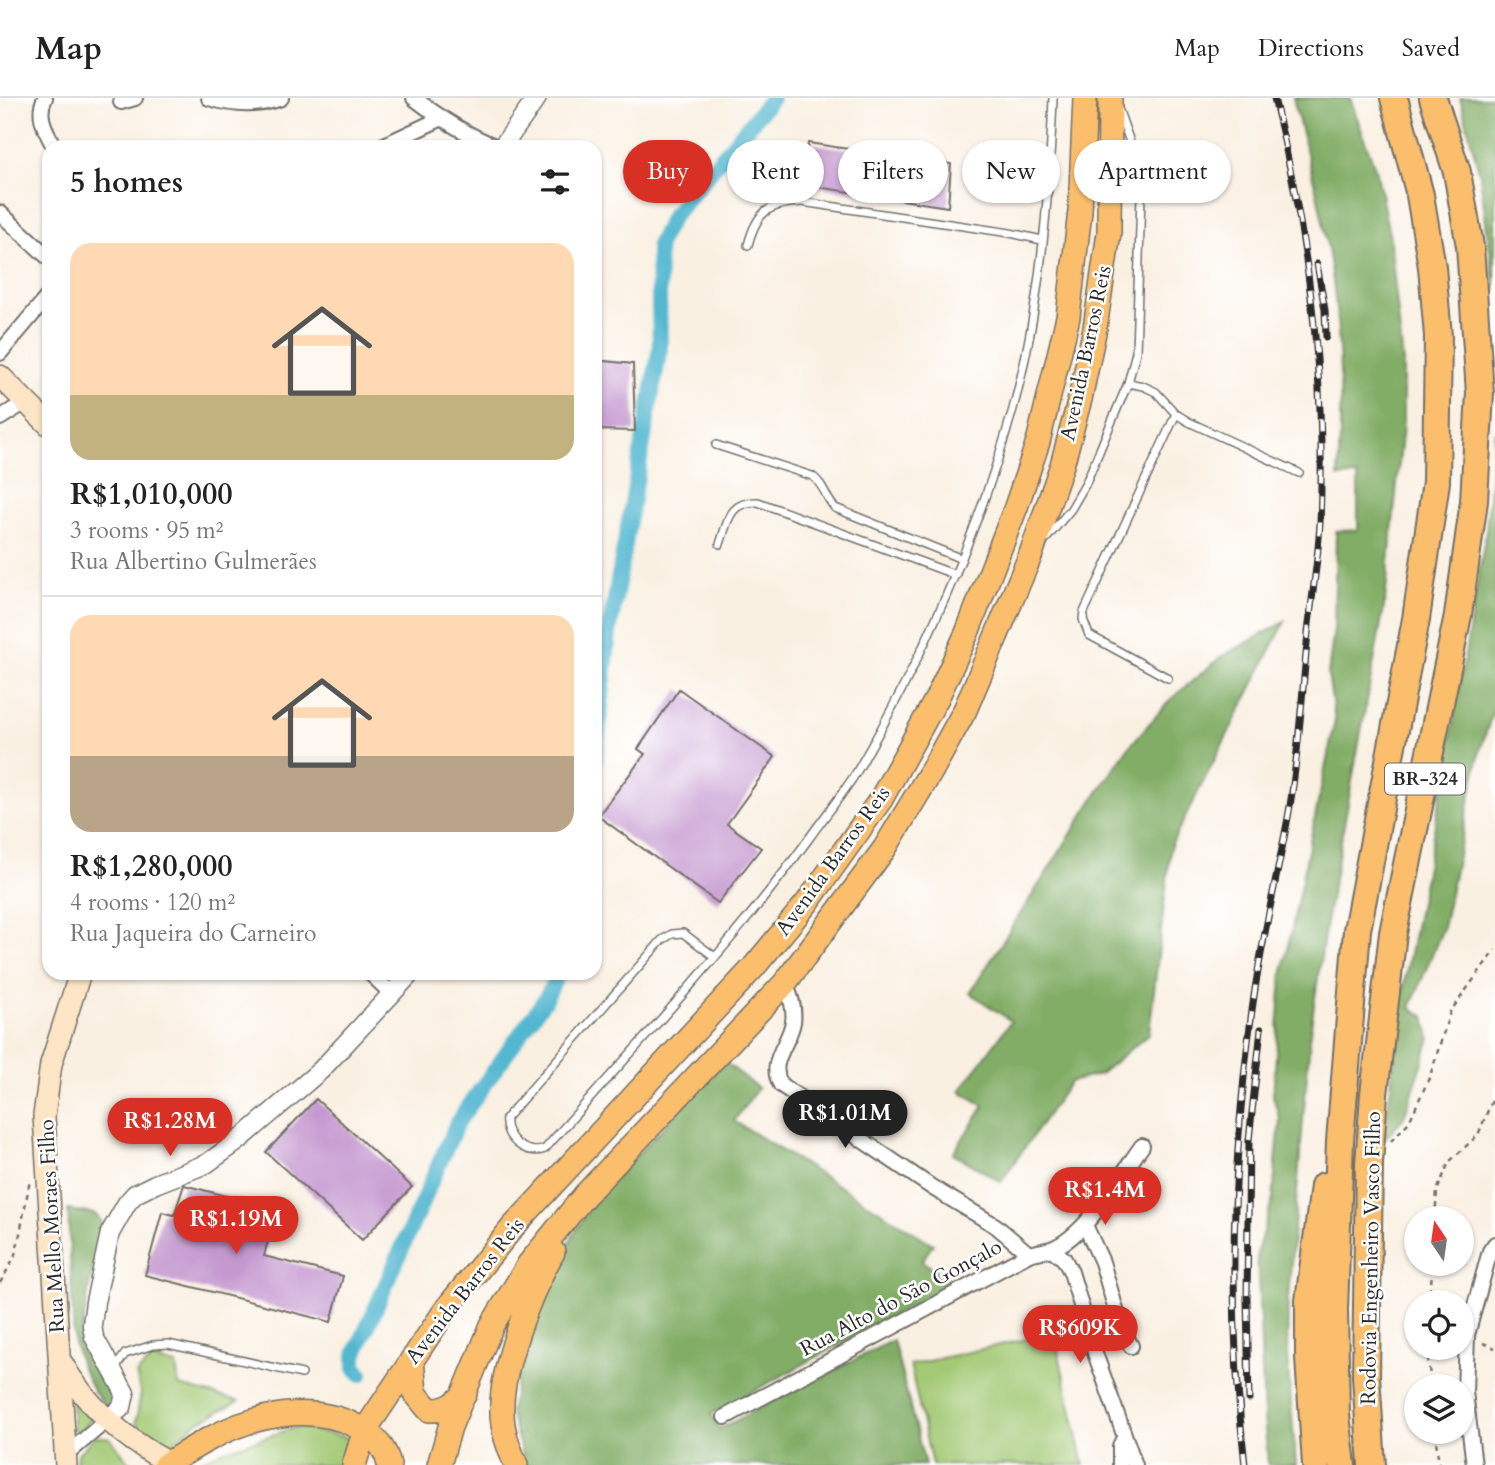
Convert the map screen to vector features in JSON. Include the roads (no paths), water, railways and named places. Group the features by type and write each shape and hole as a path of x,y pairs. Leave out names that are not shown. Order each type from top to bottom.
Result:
{"highway":[{"name":"Rodovia Engenheiro Vasco Filho","path":"1342,1465 1336,1415 1334,1310 1340,1141 1357,930 1416,619 1436,482 1438,336 1432,267 1420,195 1394,98"},
{"name":"Rodovia Engenheiro Vasco Filho","path":"1372,1465 1366,1377 1369,1164 1374,1094 1394,933 1458,615 1474,501 1480,393 1470,246 1457,172 1433,98"},
{"path":"1317,1465 1308,1358 1309,1301 1326,1174 1340,1141"}],"main road":[{"name":"Avenida Barros Reis","path":"354,1465 365,1430 447,1308 513,1227 753,968 807,904 881,799 937,698 967,633 1016,508 1038,442 1068,317 1080,211 1085,98"},
{"name":"Avenida Barros Reis","path":"439,1465 450,1427 492,1325 529,1264 585,1195 785,983 885,848 965,710 1031,554 1062,465 1080,399 1095,328 1109,233 1112,98"},
{"path":"0,376 42,417"},
{"name":"Rua Mello Moraes Filho","path":"67,1459 44,1116 51,1064 78,980"},
{"path":"516,1465 506,1440 501,1411 514,1345 540,1276 585,1195"},
{"name":"Rua Mello Moraes Filho","path":"60,1359 73,1382 107,1420 144,1450 167,1464"},
{"path":"412,1359 415,1393 429,1410 441,1411 451,1407 465,1394"},
{"path":"167,1464 212,1437 243,1424 279,1415 331,1415 365,1430 380,1444 389,1465"}],"street":[{"path":"45,98 41,105 42,122 51,140"},
{"path":"121,102 135,98"},
{"path":"209,98 258,104 281,98"},
{"path":"414,98 440,119 480,140"},
{"path":"504,140 537,98"},
{"path":"395,140 440,119"},
{"path":"0,213 42,252"},
{"path":"0,353 42,303"},
{"path":"0,418 27,401"},
{"path":"377,980 392,994"},
{"path":"67,1459 122,1407 125,1397 124,1390 93,1337 93,1313 110,1233 127,1203 135,1194 205,1164 237,1142 321,1070 405,980"},
{"path":"785,983 792,1001 793,1024 776,1065 777,1078 781,1085 933,1188 996,1226 1029,1254"},
{"name":"Rua Alto do São Gonçalo","path":"725,1417 1029,1254 1052,1249 1085,1225 1142,1146"},
{"path":"1085,1225 1102,1262 1121,1327 1131,1346"},
{"path":"1474,1465 1465,1392 1467,1335 1490,1251 1495,1244"},
{"path":"1052,1249 1064,1259 1071,1272 1096,1356 1135,1465"},
{"path":"1120,1465 1120,1446 1124,1438"}],"lane":[{"path":"715,957 682,933 672,934 662,940 506,1118 508,1134 529,1152 545,1149 715,957 764,900 855,774 905,680 956,575 1014,407 1032,318 1042,240 1053,98"},
{"path":"1031,554 1071,509 1085,485 1128,383 1136,352 1141,196 1131,145 1112,98"},
{"path":"748,245 753,224 765,210 782,203 802,202 1042,240"},
{"path":"1128,383 1156,392 1176,414 1299,473"},
{"path":"1168,678 1089,635 1083,620 1084,612 1176,414"},
{"path":"716,445 812,476 823,486 828,501 835,508 962,559"},
{"path":"720,544 731,513 747,502 758,502 956,575"},
{"path":"113,1371 125,1354 153,1345 168,1345 302,1374"}],"waterway":[{"path":"602,698 609,632 660,348 658,245 672,217 772,98"},
{"path":"361,1374 355,1368 355,1355 457,1123 546,998 555,980"}],"railway":[{"path":"1245,1465 1239,1407 1234,1289 1234,1230 1241,1112 1258,973 1295,768 1319,537 1321,469 1317,362 1306,256 1274,98"},
{"path":"1317,264 1325,310 1326,337"},
{"path":"1249,1399 1249,1140 1261,1029"}]}
